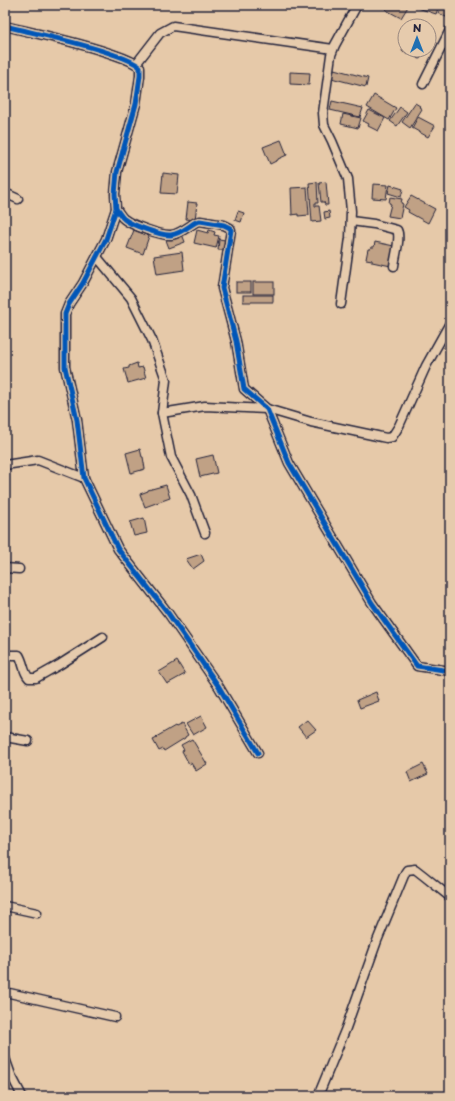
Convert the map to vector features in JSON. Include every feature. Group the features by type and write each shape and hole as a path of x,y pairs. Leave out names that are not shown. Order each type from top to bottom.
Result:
{"street":[{"path":"341,304 348,259 351,211 348,180 332,140 324,125 323,114 331,55 357,5"},
{"path":"5,26 93,47 128,60 140,67 136,104 117,172 115,194 116,209 106,240 83,283 69,304 65,314 65,366 76,420 84,478 118,549 168,613 219,687 258,753"},
{"path":"136,64 160,34 173,26 333,49"},
{"path":"423,84 450,30"},
{"path":"5,193 18,199"},
{"path":"116,209 123,219 134,225 165,235 176,234 200,221 224,225 230,228 231,230 222,288 236,341 244,389 267,409 288,463 377,609 417,666 450,671"},
{"path":"351,221 374,224 397,230 398,242 394,266"},
{"path":"97,258 131,298 152,340 166,380 162,413 171,457 191,495 205,533"},
{"path":"162,413 205,406 267,409 312,422 386,438 392,437 426,366 450,323"},
{"path":"5,465 38,460 84,478"},
{"path":"5,568 19,569"},
{"path":"5,655 19,655 26,675 29,678 36,678 103,637"},
{"path":"5,737 28,741"},
{"path":"318,1096 346,1028 377,941 405,873 407,870 414,869 450,896"},
{"path":"5,906 37,913"},
{"path":"5,992 115,1017"},
{"path":"5,1058 11,1075 22,1096"}],"building":[{"path":"388,5 409,5 401,18 386,10"},
{"path":"412,5 439,5 436,14"},
{"path":"442,5 450,5 450,19 438,13"},
{"path":"334,69 368,78 366,87 331,78"},
{"path":"290,72 310,73 309,85 290,84"},
{"path":"374,95 396,108 389,120 367,107"},
{"path":"332,101 363,108 360,117 330,110"},
{"path":"415,103 422,109 410,128 402,122"},
{"path":"400,107 407,112 397,126 390,121"},
{"path":"369,110 385,118 378,131 368,126 369,124 363,121"},
{"path":"343,114 361,118 358,128 341,124"},
{"path":"418,117 435,126 428,137 412,128"},
{"path":"281,140 287,155 270,164 263,147"},
{"path":"163,173 179,175 177,194 161,193"},
{"path":"317,182 318,203 315,203 315,206 319,206 321,221 312,222 309,183"},
{"path":"326,182 328,205 321,202 319,183"},
{"path":"373,184 388,185 386,199 372,198"},
{"path":"390,185 403,189 401,197 388,193"},
{"path":"307,187 309,215 292,215 291,188"},
{"path":"411,196 435,209 428,223 408,212 409,210 404,207"},
{"path":"390,197 402,199 401,203 403,204 400,218 388,216 391,204 389,203"},
{"path":"188,202 197,203 195,220 186,219"},
{"path":"238,211 244,213 241,222 235,220"},
{"path":"329,211 330,218 325,219 324,212"},
{"path":"134,230 149,236 143,254 127,248"},
{"path":"197,230 208,233 209,230 215,232 214,235 219,236 216,248 194,243"},
{"path":"182,234 185,242 169,248 166,240"},
{"path":"219,239 225,240 224,250 218,250"},
{"path":"375,242 394,246 391,266 372,262 372,260 366,259 368,249 374,247"},
{"path":"182,252 184,270 157,274 154,256"},
{"path":"236,282 251,282 251,292 236,292"},
{"path":"253,282 274,282 274,294 253,294"},
{"path":"243,295 273,295 273,302 243,302"},
{"path":"137,363 138,368 143,367 146,378 128,383 124,369"},
{"path":"140,449 145,469 131,473 126,453"},
{"path":"213,455 217,473 200,477 196,459"},
{"path":"166,485 170,498 145,507 140,494"},
{"path":"144,518 147,533 134,536 130,522"},
{"path":"201,554 204,561 193,569 186,559"},
{"path":"177,661 185,674 167,684 159,672"},
{"path":"376,692 379,701 360,708 357,700"},
{"path":"201,716 207,727 193,735 186,724"},
{"path":"307,720 316,730 306,737 298,727"},
{"path":"182,724 188,735 164,751 163,749 159,751 153,740 175,726 176,727"},
{"path":"192,739 207,764 196,771 191,763 189,764 182,751 184,750 181,745"},
{"path":"423,764 428,774 411,782 407,772"}],"cycle path":[{"path":"5,26 88,46 125,59 140,67 136,104 117,172 115,194 116,209 106,239 83,283 69,304 65,314 65,367 77,420 84,478 118,549 168,613 219,687 258,753"},
{"path":"116,209 123,218 133,224 161,234 171,235 178,233 200,221 224,225 230,228 231,230 222,288 236,341 244,389 267,409 289,463 372,603 417,666 450,671"}]}
